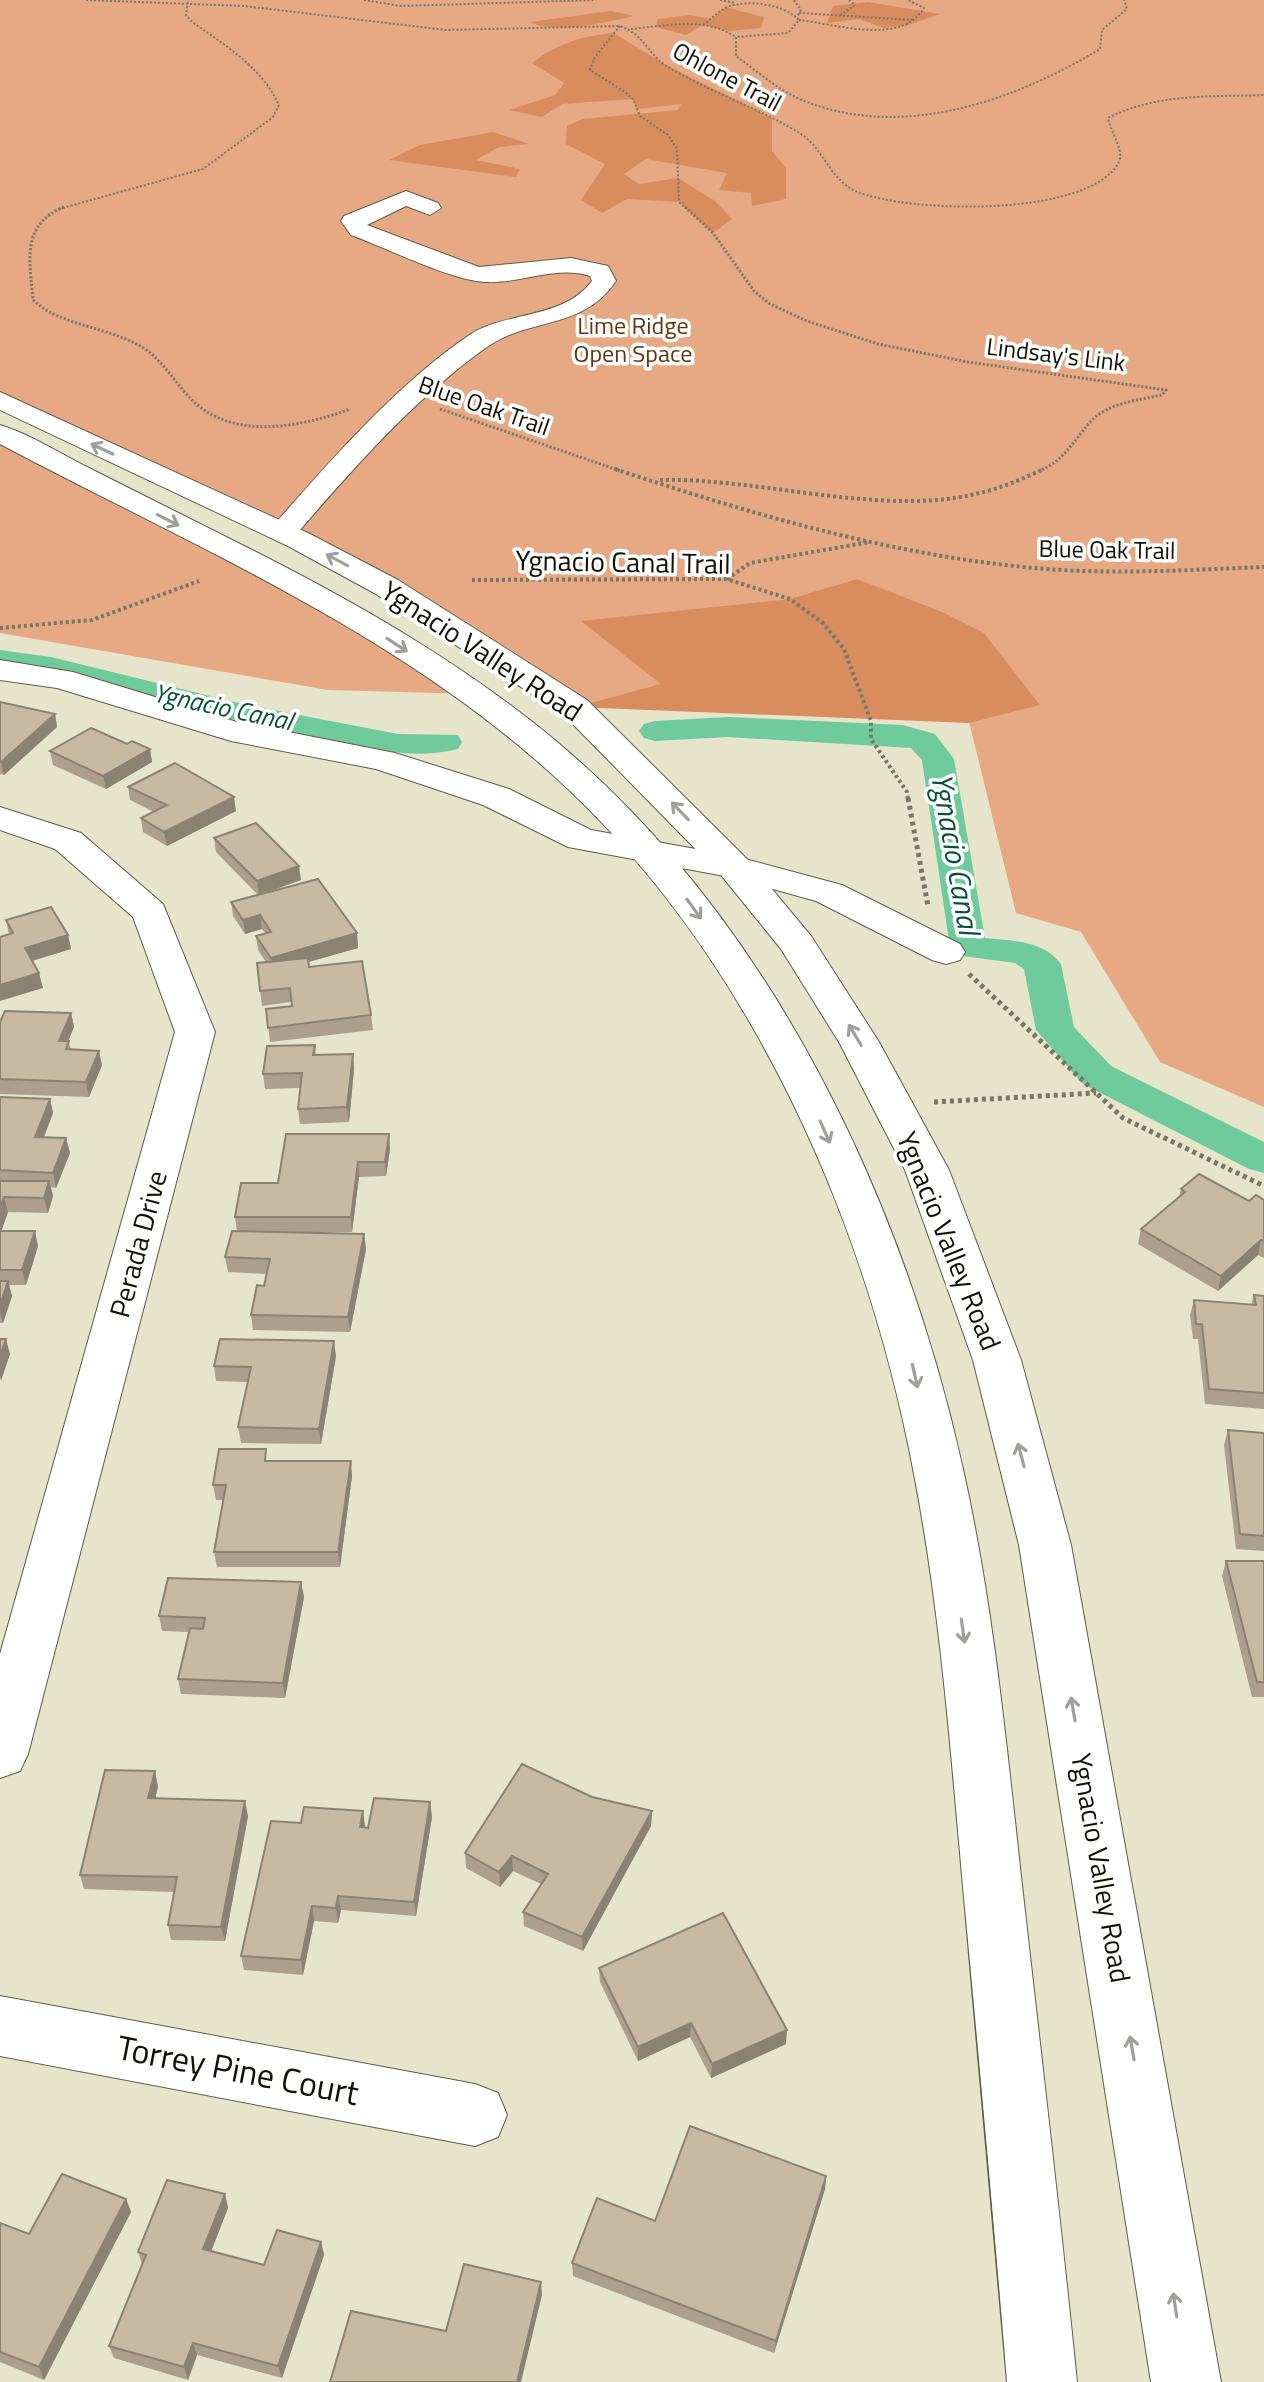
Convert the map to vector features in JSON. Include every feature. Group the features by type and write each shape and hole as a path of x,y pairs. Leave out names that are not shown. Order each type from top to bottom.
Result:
{"main road":[{"path":"283,532 409,398 482,338 504,327 572,309 597,296 604,281 600,271 571,264 486,275 466,271 359,230 352,221 406,198 430,208"},
{"name":"Ygnacio Valley Road","path":"0,400 283,532 387,587 575,707 734,867 797,944 859,1042 927,1170 997,1360 1045,1545 1172,2283 1186,2382"},
{"name":"Ygnacio Valley Road","path":"0,433 337,607 474,694 548,752 678,887 748,982 799,1076 858,1205 906,1340 943,1497 972,1695 1042,2382"},
{"path":"0,670 61,679 231,731 383,760 496,797 581,839 734,867 829,893 946,952"},
{"name":"Perada Drive","path":"0,818 68,841 150,912 195,1032 0,1754"},
{"name":"Torrey Pine Court","path":"0,2026 475,2115"}],"path":[{"path":"86,0 188,1 446,30 620,26 630,29 703,25 718,27 736,37 788,33 801,10 794,0"},
{"path":"364,0 401,6 596,0"},
{"path":"721,0 740,4"},
{"path":"721,0 725,7"},
{"path":"753,4 767,0"},
{"path":"840,15 855,5 849,0"},
{"path":"703,25 725,7 753,4 798,16 884,28 906,26 917,20 924,8 908,0"},
{"path":"736,37 736,56 803,101 842,114 888,118 984,101 1039,83 1100,49 1102,30 1127,9 1124,0"},
{"name":"Blue Oak Trail","path":"188,1 186,15 191,21 244,61 274,92 279,105 273,117 204,169 74,204 42,219 30,237 33,300 45,312 127,339 155,354 197,405 237,422 264,425 319,421 385,397 409,398 624,473 874,542 1004,565 1078,571 1264,567"},
{"path":"798,16 840,15 917,20"},
{"name":"Lindsay's Link","path":"620,26 595,57 590,70 625,92 633,99 640,116 668,135 677,149 679,202 713,233 754,291 770,304 807,321 878,344 968,362 1166,390 1162,395 1118,405 1094,418 1068,452 1045,469 986,492 936,499 854,498 692,479 656,480"},
{"name":"Ohlone Trail","path":"630,29 662,63 803,135 815,145 840,183 877,199 907,204 1009,205 1070,194 1108,178 1119,163 1120,151 1108,130 1108,118 1124,108 1180,100 1264,95"},
{"path":"726,579 750,563 874,542"},
{"name":"Ygnacio Canal Trail","path":"472,580 726,579 790,599 823,623 844,649 871,721 871,739 907,792 932,926 946,952 1123,1118 1264,1186"},
{"path":"0,628 92,620 128,610 199,581"},
{"path":"892,1104 1097,1093"}],"green space":[{"name":"Lime Ridge Open Space","path":"0,0 1264,0 1264,1107 1160,1062 1081,932 1016,913 942,612 575,707 387,587 0,400"},
{"path":"0,433 474,694 328,690 0,633"}],"shaded area":[{"path":"868,2 940,14 906,26 884,28 859,19 827,23 833,6"},
{"path":"725,7 764,17 761,28 729,31 703,25 686,35 655,27 658,19 690,15 712,19"},
{"path":"611,11 634,16 566,27 540,26 530,22"},
{"path":"614,33 662,63 772,118 772,151 786,168 786,199 752,206 751,193 719,190 727,173 646,159 624,174 639,184 678,178 715,201 732,219 713,233 679,202 627,199 602,213 581,200 605,164 566,144 567,126 583,119 678,110 681,104 637,109 633,99 562,104 542,117 509,110 555,95 564,83 532,63 551,50 571,42"},
{"path":"493,132 529,144 499,147 476,160 520,169 516,177 389,160 420,145"},
{"path":"857,579 942,612 984,633 1040,705 969,723 575,707 661,684 581,621 790,599"}],"building":[{"path":"0,702 55,714 1,762 0,761"},
{"path":"91,728 127,744 132,741 150,749 103,776 50,751"},
{"path":"175,763 234,797 164,832 141,818 167,805 128,787"},
{"path":"256,823 299,866 257,881 214,838"},
{"path":"318,879 357,933 271,958 256,936 271,932 260,915 243,920 231,902"},
{"path":"51,907 68,935 25,948 39,973 0,985 0,937 13,933 6,920"},
{"path":"308,958 309,967 362,961 371,1015 268,1028 266,1009 292,1006 290,988 260,991 257,963"},
{"path":"5,1011 71,1013 59,1041 69,1041 66,1049 99,1051 86,1082 0,1079 0,1022"},
{"path":"315,1045 313,1055 353,1054 347,1107 298,1109 302,1073 263,1074 267,1046"},
{"path":"0,1097 50,1099 35,1137 66,1138 53,1173 0,1170"},
{"path":"286,1134 389,1134 385,1162 358,1162 351,1217 235,1217 241,1183 278,1183"},
{"path":"1199,1174 1249,1201 1256,1195 1264,1200 1264,1241 1261,1240 1221,1276 1141,1229 1185,1192 1181,1189"},
{"path":"0,1181 49,1181 44,1198 4,1197 0,1208"},
{"path":"0,1231 35,1231 22,1270 0,1270"},
{"path":"232,1231 364,1234 348,1317 251,1315 257,1285 264,1286 270,1259 225,1257"},
{"path":"0,1281 8,1281 0,1305"},
{"path":"1254,1295 1264,1296 1264,1393 1209,1389 1202,1324 1196,1324 1194,1300 1256,1305"},
{"path":"0,1339 6,1339 0,1357"},
{"path":"220,1339 334,1341 319,1429 238,1427 251,1367 214,1366"},
{"path":"1228,1430 1264,1433 1264,1536 1240,1534"},
{"path":"219,1449 266,1449 265,1461 351,1461 338,1552 214,1552 226,1485 213,1485"},
{"path":"1226,1561 1264,1561 1264,1682 1257,1682"},
{"path":"168,1578 301,1582 283,1683 178,1679 190,1628 203,1629 205,1618 159,1616"},
{"path":"522,1764 592,1797 652,1811 582,1937 523,1912 548,1874 512,1856 499,1872 465,1853"},
{"path":"105,1770 155,1771 148,1798 245,1801 221,1927 168,1925 177,1877 80,1875"},
{"path":"374,1798 430,1802 414,1902 338,1896 336,1908 312,1906 301,1960 241,1956 271,1821 301,1823 304,1807 363,1811 360,1827 368,1828"},
{"path":"723,1913 787,2030 712,2064 691,2023 638,2047 599,1968"},
{"path":"690,2126 826,2176 776,2341 572,2263 597,2198 655,2221"},
{"path":"62,2174 126,2199 39,2367 0,2352 0,2223 29,2234"},
{"path":"167,2180 225,2194 203,2249 264,2265 277,2230 321,2242 278,2366 193,2343 184,2367 109,2346 146,2255 138,2252"},
{"path":"464,2264 541,2282 517,2382 330,2382 351,2311 446,2331"}],"waterway":[{"name":"Ygnacio Canal","path":"0,659 51,666 247,715 398,744 446,742"},
{"name":"Ygnacio Canal","path":"655,731 728,727 903,735 923,741 938,759 968,947 1024,953 1042,964 1055,1030 1097,1075 1264,1159"}]}
